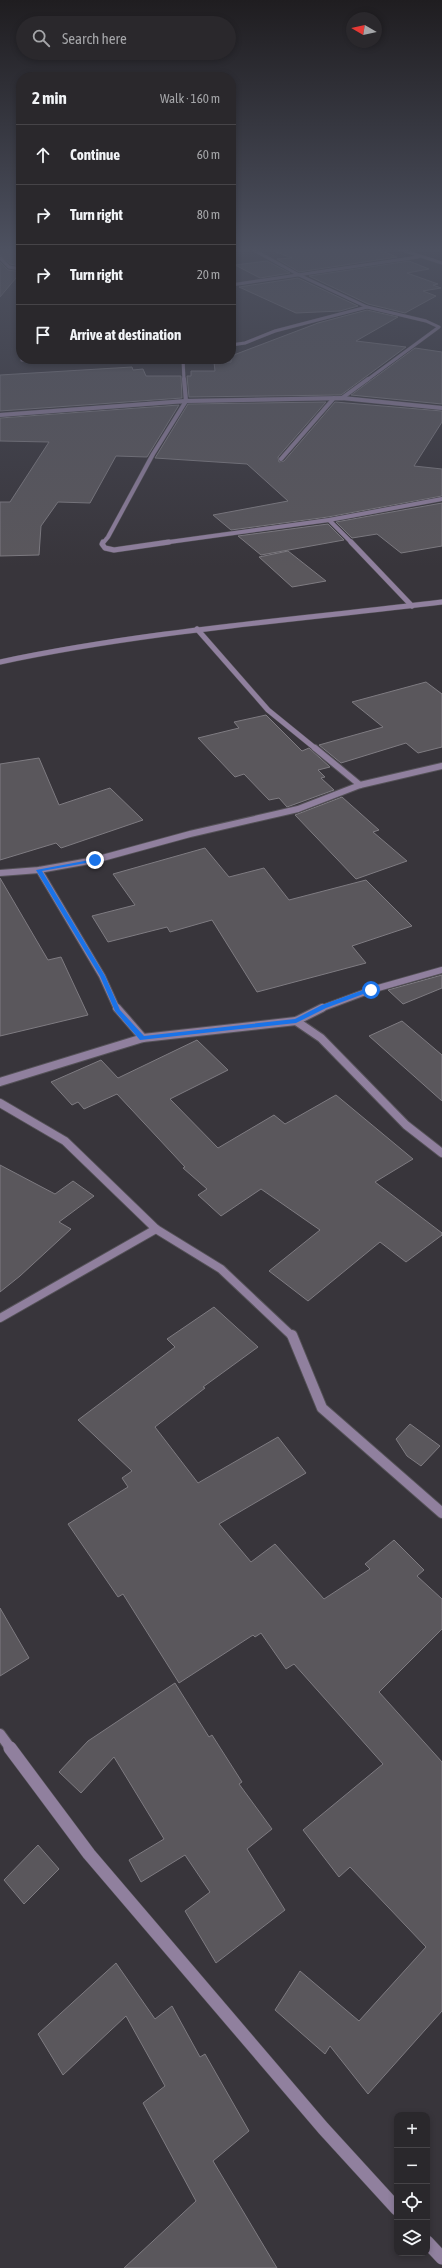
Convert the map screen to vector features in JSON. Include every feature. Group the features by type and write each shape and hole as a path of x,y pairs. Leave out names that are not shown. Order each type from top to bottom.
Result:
{"street":[{"path":"342,398 401,355"},
{"path":"183,364 186,401 153,454 108,537 102,544 105,548 114,550 329,520 442,499"},
{"path":"281,459 334,398"},
{"path":"0,414 186,401 334,398 442,408"},
{"path":"0,421 8,414"},
{"path":"329,520 412,606"},
{"path":"0,662 36,654 197,629 442,602"},
{"path":"197,629 268,710 360,785"},
{"path":"0,873 39,870 95,860 190,834 298,809 360,785 442,766"},
{"path":"39,870 102,976 118,1011 143,1038"},
{"path":"0,1082 143,1038 296,1021 324,1006 371,990 442,970"},
{"path":"296,1021 321,1038 406,1125 442,1153"},
{"path":"0,1103 65,1141 156,1229 221,1269 291,1334 322,1408 442,1513"},
{"path":"0,1318 156,1229"},
{"path":"0,1734 89,1854 323,2128 394,2206"},
{"path":"430,2245 442,2258"}],"building":[{"path":"236,355 395,355 341,395 189,397 187,376 191,376 191,371 215,371 214,364 236,364"},
{"path":"406,355 442,355 442,404 351,395"},
{"path":"132,367 133,370 143,369 146,376 181,376 182,398 0,411 0,375"},
{"path":"326,402 278,457 279,462 284,461 335,402 442,411 442,422 414,466 442,469 442,496 328,517 231,530 213,515 288,501 247,464 155,458 188,404"},
{"path":"179,405 147,457 116,456 90,503 58,502 41,526 39,555 0,556 0,502 10,502 49,442 0,441 0,418"},
{"path":"442,503 442,546 401,553 377,534 352,538 336,522"},
{"path":"328,524 344,540 261,555 238,536"},
{"path":"288,551 326,581 292,587 259,557"},
{"path":"426,682 442,694 442,747 418,753 406,743 341,763 319,745 383,727 352,702"},
{"path":"266,715 302,751 309,748 330,767 318,770 325,777 321,778 334,790 287,807 279,798 269,800 244,774 235,777 198,738 239,728 234,722"},
{"path":"39,758 59,805 110,788 143,820 61,848 56,843 0,860 0,764"},
{"path":"342,797 379,830 373,832 407,861 356,879 295,815"},
{"path":"205,848 229,877 264,868 289,900 366,880 412,926 352,946 366,963 257,992 212,920 170,932 167,927 108,942 92,916 135,905 113,874"},
{"path":"0,878 48,960 61,957 88,1015 0,1036"},
{"path":"442,975 442,988 403,1004 388,990"},
{"path":"402,1021 442,1055 442,1101 369,1036"},
{"path":"197,1040 228,1070 170,1099 218,1148 274,1115 285,1124 336,1095 413,1159 375,1182 442,1233 442,1235 406,1262 380,1242 308,1301 269,1271 320,1230 261,1189 221,1216 198,1195 207,1189 183,1168 185,1167 117,1094 84,1109 78,1102 72,1105 51,1082 101,1060 118,1078"},
{"path":"0,1165 55,1194 73,1181 94,1196 59,1222 71,1229 20,1276 0,1292"},
{"path":"214,1307 258,1347 203,1387 205,1388 155,1427 198,1483 278,1437 306,1473 219,1524 251,1562 275,1544 324,1599 370,1569 365,1564 394,1540 424,1570 417,1576 442,1599 442,1629 379,1692 442,1762 442,2011 368,2094 330,2046 325,2054 275,2010 300,1971 359,2021 426,1947 350,1867 339,1877 303,1830 383,1764 294,1664 286,1669 261,1633 255,1637 253,1635 179,1683 123,1594 118,1597 68,1524 128,1487 122,1478 132,1471 78,1420 175,1347 167,1339"},
{"path":"410,1424 440,1446 421,1466 407,1456 396,1439"},
{"path":"0,1608 29,1658 0,1676"},
{"path":"175,1683 209,1737 212,1735 242,1782 239,1784 272,1829 247,1849 285,1910 216,1963 185,1911 210,1892 185,1855 141,1882 129,1860 164,1839 114,1757 81,1793 59,1772 88,1741"},
{"path":"38,1845 59,1869 24,1904 4,1880"},
{"path":"116,1963 155,2019 172,2006 200,2057 205,2054 249,2131 213,2161 277,2268 124,2268 196,2201 143,2103 165,2086 126,2016 63,2075 38,2034"}],"route":[{"path":"95,860 39,870 102,976 118,1011 143,1038 296,1021 324,1006 371,990"}]}
